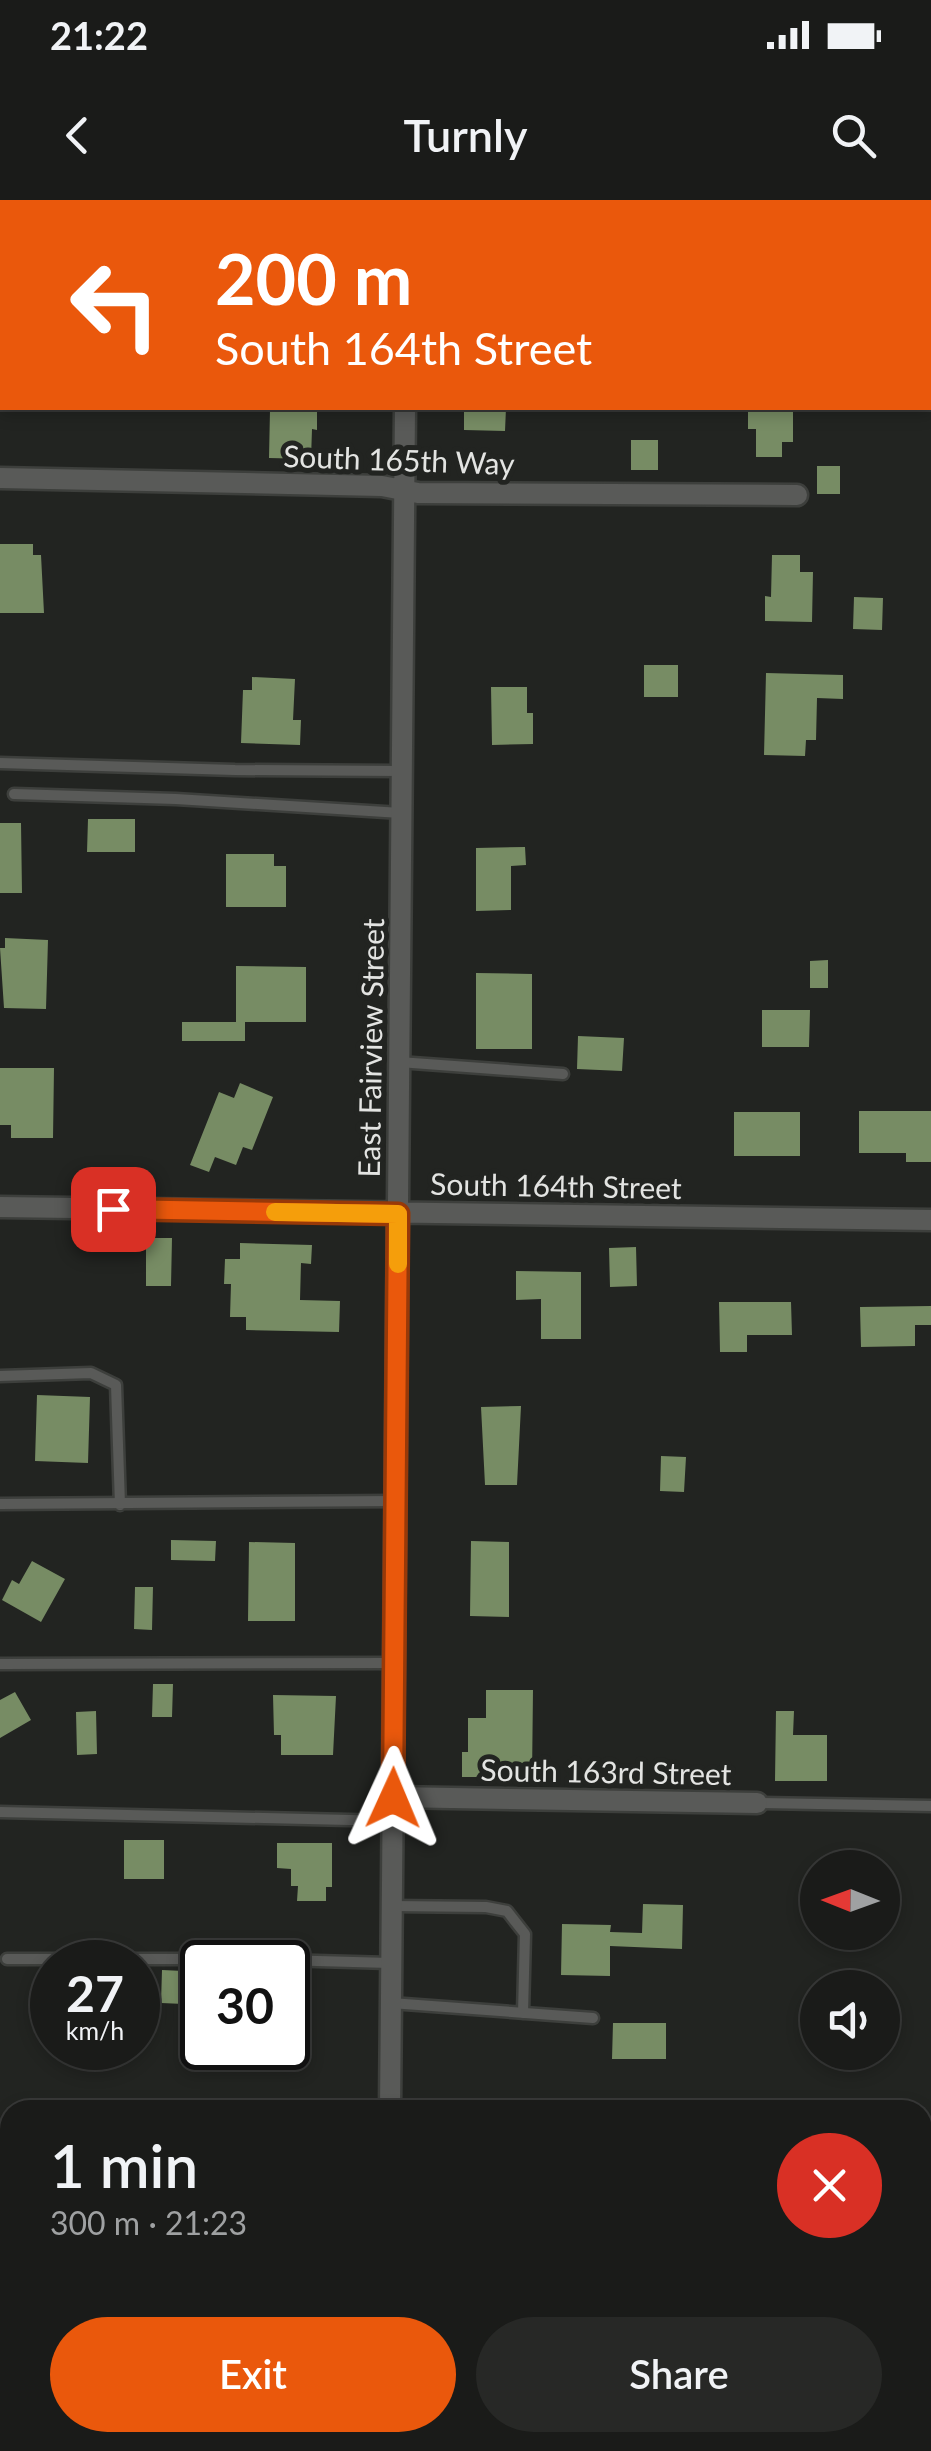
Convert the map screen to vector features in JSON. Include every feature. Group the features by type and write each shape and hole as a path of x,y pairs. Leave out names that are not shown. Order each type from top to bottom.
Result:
{"street":[{"name":"East Fairview Street","path":"390,2100 404,410"},
{"name":"South 165th Way","path":"0,478 382,486 418,493 796,495"},
{"name":"South 164th Street","path":"0,1207 931,1220"},
{"name":"South 163rd Street","path":"393,1798 757,1803"}],"lane":[{"path":"0,763 402,770"},
{"path":"14,794 402,813"},
{"path":"400,1062 563,1074"},
{"path":"0,1376 91,1373 116,1386 120,1505"},
{"path":"0,1504 396,1501"},
{"path":"0,1664 394,1663"},
{"path":"757,1803 931,1806"},
{"path":"0,1812 393,1821"},
{"path":"392,1906 507,1910 525,1934 523,2013"},
{"path":"7,1959 392,1963"},
{"path":"392,2003 594,2018"}],"building":[{"path":"270,410 317,410 311,459 269,458"},
{"path":"464,410 506,410 505,431 464,430"},
{"path":"748,410 793,410 793,442 782,442 782,457 756,457 756,429 748,429"},
{"path":"631,440 658,440 658,470 631,470"},
{"path":"817,466 840,466 840,494 817,494"},
{"path":"0,544 33,544 33,555 41,555 44,613 0,613"},
{"path":"772,555 800,555 800,572 813,572 812,622 765,621 765,596 771,597"},
{"path":"854,597 883,598 882,630 853,629"},
{"path":"644,665 678,665 678,697 644,697"},
{"path":"766,673 843,675 843,699 817,698 816,740 806,740 805,756 764,755"},
{"path":"252,677 295,679 293,720 301,720 300,745 241,743 243,690 252,690"},
{"path":"491,687 527,687 527,713 533,713 533,744 492,745"},
{"path":"88,819 135,819 135,852 87,852"},
{"path":"0,823 21,823 22,893 0,893"},
{"path":"525,847 526,865 511,866 511,910 476,911 476,848"},
{"path":"226,854 274,854 274,866 286,866 286,907 226,907"},
{"path":"5,938 48,940 46,1009 4,1008 0,948 5,948"},
{"path":"828,960 828,988 810,988 810,961"},
{"path":"236,966 306,967 306,1022 245,1022 245,1041 182,1041 182,1022 236,1022"},
{"path":"476,973 532,974 532,1049 476,1049"},
{"path":"762,1010 810,1010 809,1047 762,1047"},
{"path":"578,1036 624,1038 622,1071 577,1069"},
{"path":"0,1068 54,1068 53,1138 11,1138 11,1125 0,1125"},
{"path":"240,1083 273,1097 252,1150 243,1147 236,1165 215,1157 209,1172 190,1165 219,1092 234,1098"},
{"path":"859,1111 931,1111 931,1162 906,1162 906,1153 859,1153"},
{"path":"734,1112 800,1112 800,1156 734,1156"},
{"path":"146,1238 172,1238 171,1286 146,1286"},
{"path":"240,1243 312,1245 311,1264 301,1263 300,1300 340,1301 339,1332 246,1330 246,1317 230,1317 231,1284 224,1284 225,1259 240,1259"},
{"path":"636,1247 637,1286 610,1287 609,1248"},
{"path":"516,1271 581,1272 581,1339 541,1339 541,1299 516,1300"},
{"path":"719,1302 791,1302 792,1335 747,1335 747,1352 720,1352"},
{"path":"931,1306 931,1325 915,1325 915,1346 861,1347 860,1307"},
{"path":"37,1395 90,1397 88,1463 35,1461"},
{"path":"521,1406 517,1485 485,1485 481,1407"},
{"path":"661,1456 686,1457 684,1492 660,1491"},
{"path":"171,1540 216,1541 215,1561 171,1560"},
{"path":"471,1541 509,1542 509,1617 470,1616"},
{"path":"249,1542 295,1543 295,1621 248,1621"},
{"path":"32,1561 65,1579 41,1622 2,1600 12,1580 19,1584"},
{"path":"135,1587 153,1587 152,1630 134,1629"},
{"path":"153,1684 173,1684 172,1717 152,1717"},
{"path":"486,1690 533,1690 532,1777 462,1777 462,1752 468,1752 468,1718 486,1718"},
{"path":"15,1692 31,1720 0,1738 0,1700"},
{"path":"273,1695 336,1696 333,1755 281,1755 281,1735 274,1735"},
{"path":"96,1711 97,1754 77,1755 76,1712"},
{"path":"776,1711 794,1711 793,1735 827,1735 827,1781 775,1781"},
{"path":"124,1840 164,1840 164,1879 124,1879"},
{"path":"277,1843 332,1843 332,1887 326,1887 326,1901 297,1901 298,1886 291,1886 291,1869 277,1868"},
{"path":"643,1904 683,1905 682,1949 610,1946 610,1976 561,1975 562,1924 611,1925 610,1932 642,1933"},
{"path":"162,1970 180,1971 180,2004 161,2003"},
{"path":"613,2023 666,2023 666,2059 612,2059"}],"slow traffic":[{"path":"275,1212 398,1214 398,1264"}],"route":[{"path":"113,1209 398,1214 393,1798"}]}
